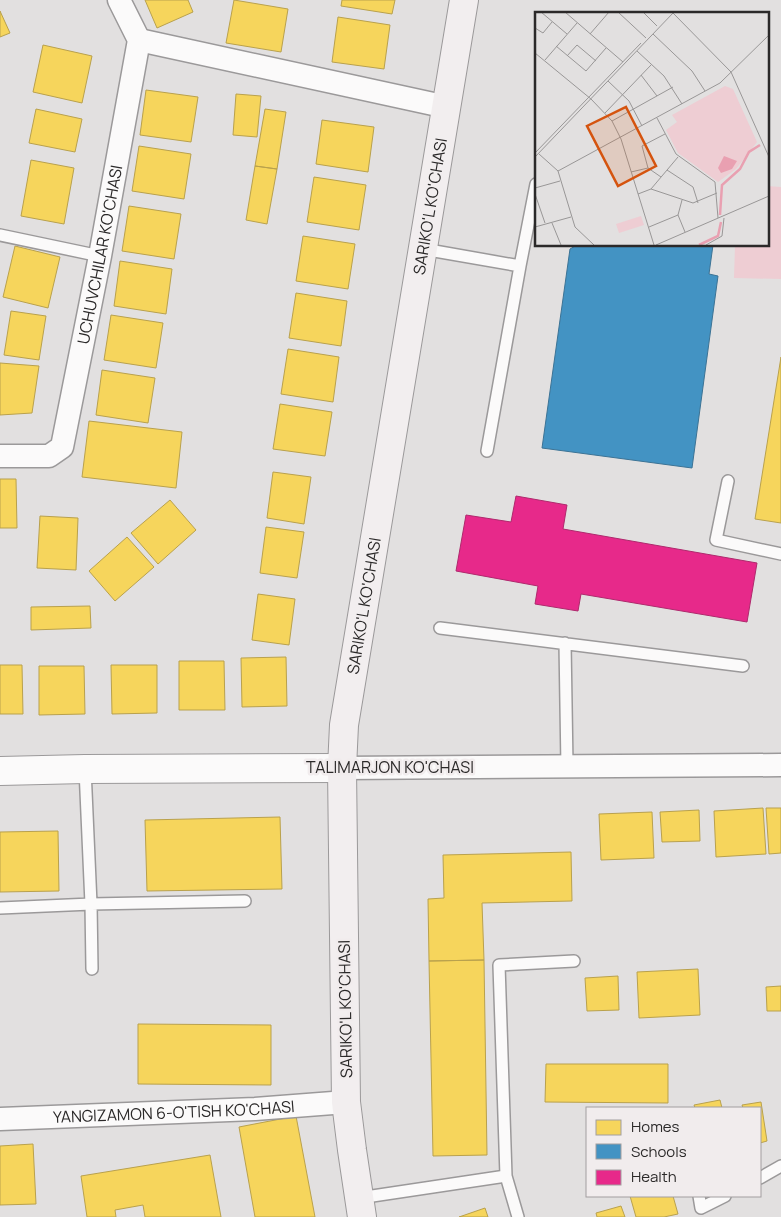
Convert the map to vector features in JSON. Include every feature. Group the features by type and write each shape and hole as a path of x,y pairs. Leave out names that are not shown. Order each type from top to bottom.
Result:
{"main road":[{"name":"SARIKO'L KO'CHASI","path":"361,1207 346,1102 342,768 344,725 464,0"}],"street":[{"path":"119,0 139,40 447,107"},
{"name":"UCHUVCHILAR KO'CHASI","path":"0,456 49,456 62,447 100,256 139,40"},
{"name":"TALIMARJON KO'CHASI","path":"0,771 781,765"},
{"name":"YANGIZAMON 6-O'TISH KO'CHASI","path":"0,1119 255,1109 346,1102"}],"lane":[{"path":"487,451 535,189"},
{"path":"0,235 100,256"},
{"path":"423,249 520,266"},
{"path":"728,481 716,540 781,554"},
{"path":"440,628 743,666"},
{"path":"565,643 567,766"},
{"path":"85,769 92,969"},
{"path":"0,908 245,901"},
{"path":"518,1217 506,1176 498,965 574,962"},
{"path":"761,1177 781,1166"},
{"path":"361,1207 506,1176"},
{"path":"699,1197 701,1208 724,1197"}],"shaded area":[{"path":"768,186 781,187 781,279 734,278 735,246 768,246"}],"building: Homes":[{"path":"145,0 188,0 193,12 157,28"},
{"path":"234,0 288,9 281,52 226,43"},
{"path":"342,0 395,0 392,14 341,6"},
{"path":"0,11 10,33 0,37"},
{"path":"338,17 390,25 384,69 332,62"},
{"path":"43,45 92,56 82,103 33,92"},
{"path":"146,90 198,97 191,142 140,135"},
{"path":"236,94 261,96 257,137 233,135"},
{"path":"36,109 82,119 75,152 29,143"},
{"path":"265,109 286,112 277,169 255,166"},
{"path":"322,120 374,127 368,172 316,164"},
{"path":"139,146 191,154 184,199 132,191"},
{"path":"31,160 74,168 64,224 21,216"},
{"path":"255,166 277,169 267,224 246,220"},
{"path":"314,177 366,185 359,230 307,222"},
{"path":"129,206 181,214 174,259 122,251"},
{"path":"303,236 355,244 348,289 296,281"},
{"path":"15,246 60,257 48,308 3,297"},
{"path":"120,261 172,269 166,314 114,306"},
{"path":"296,293 347,301 341,346 289,338"},
{"path":"11,311 46,316 39,360 4,355"},
{"path":"111,315 163,323 156,368 104,360"},
{"path":"288,349 339,357 333,402 281,394"},
{"path":"781,357 781,523 755,519"},
{"path":"0,363 39,366 32,413 0,415"},
{"path":"102,370 155,378 148,423 96,415"},
{"path":"280,404 332,412 325,456 273,449"},
{"path":"89,421 182,432 176,488 82,477"},
{"path":"273,472 311,477 304,524 267,518"},
{"path":"0,479 16,479 17,528 0,528"},
{"path":"170,500 196,530 158,564 131,533"},
{"path":"40,516 78,518 76,570 37,568"},
{"path":"266,527 304,532 297,578 260,573"},
{"path":"127,537 154,567 115,601 89,571"},
{"path":"258,594 295,599 289,645 252,640"},
{"path":"90,606 91,628 31,630 31,607"},
{"path":"286,657 287,706 242,707 241,658"},
{"path":"179,661 224,661 225,710 179,710"},
{"path":"0,665 22,665 23,714 0,714"},
{"path":"111,665 157,665 157,713 112,714"},
{"path":"39,666 84,666 85,714 39,715"},
{"path":"763,808 766,854 716,857 714,811"},
{"path":"766,808 781,808 781,853 769,854"},
{"path":"699,810 700,841 662,842 660,812"},
{"path":"652,812 654,858 601,860 599,814"},
{"path":"280,817 282,889 147,891 145,820"},
{"path":"58,831 59,891 0,892 0,832"},
{"path":"571,852 572,901 482,903 484,960 429,961 428,899 444,898 443,855"},
{"path":"484,960 487,1155 433,1156 429,961"},
{"path":"698,969 700,1015 639,1018 637,972"},
{"path":"618,976 619,1010 587,1011 585,978"},
{"path":"781,986 781,1011 767,1011 766,987"},
{"path":"138,1024 271,1025 271,1085 138,1084"},
{"path":"546,1064 668,1064 668,1103 545,1102"},
{"path":"720,1100 722,1107 695,1107 694,1105"},
{"path":"761,1102 767,1141 761,1143 761,1107 743,1107 742,1105"},
{"path":"296,1116 315,1217 255,1217 239,1127"},
{"path":"33,1144 36,1204 0,1205 0,1146"},
{"path":"210,1155 221,1217 145,1217 143,1205 115,1210 116,1217 87,1217 81,1176"},
{"path":"630,1197 673,1197 678,1214 664,1217 636,1217"},
{"path":"621,1206 625,1217 597,1217 596,1213"},
{"path":"485,1208 488,1217 459,1217"}],"building: Schools":[{"path":"575,246 713,246 709,274 718,276 692,468 542,448 570,249"}],"building: Health":[{"path":"516,496 567,505 563,529 757,563 747,622 581,594 578,611 535,604 538,586 456,571 466,515 511,522"}]}
